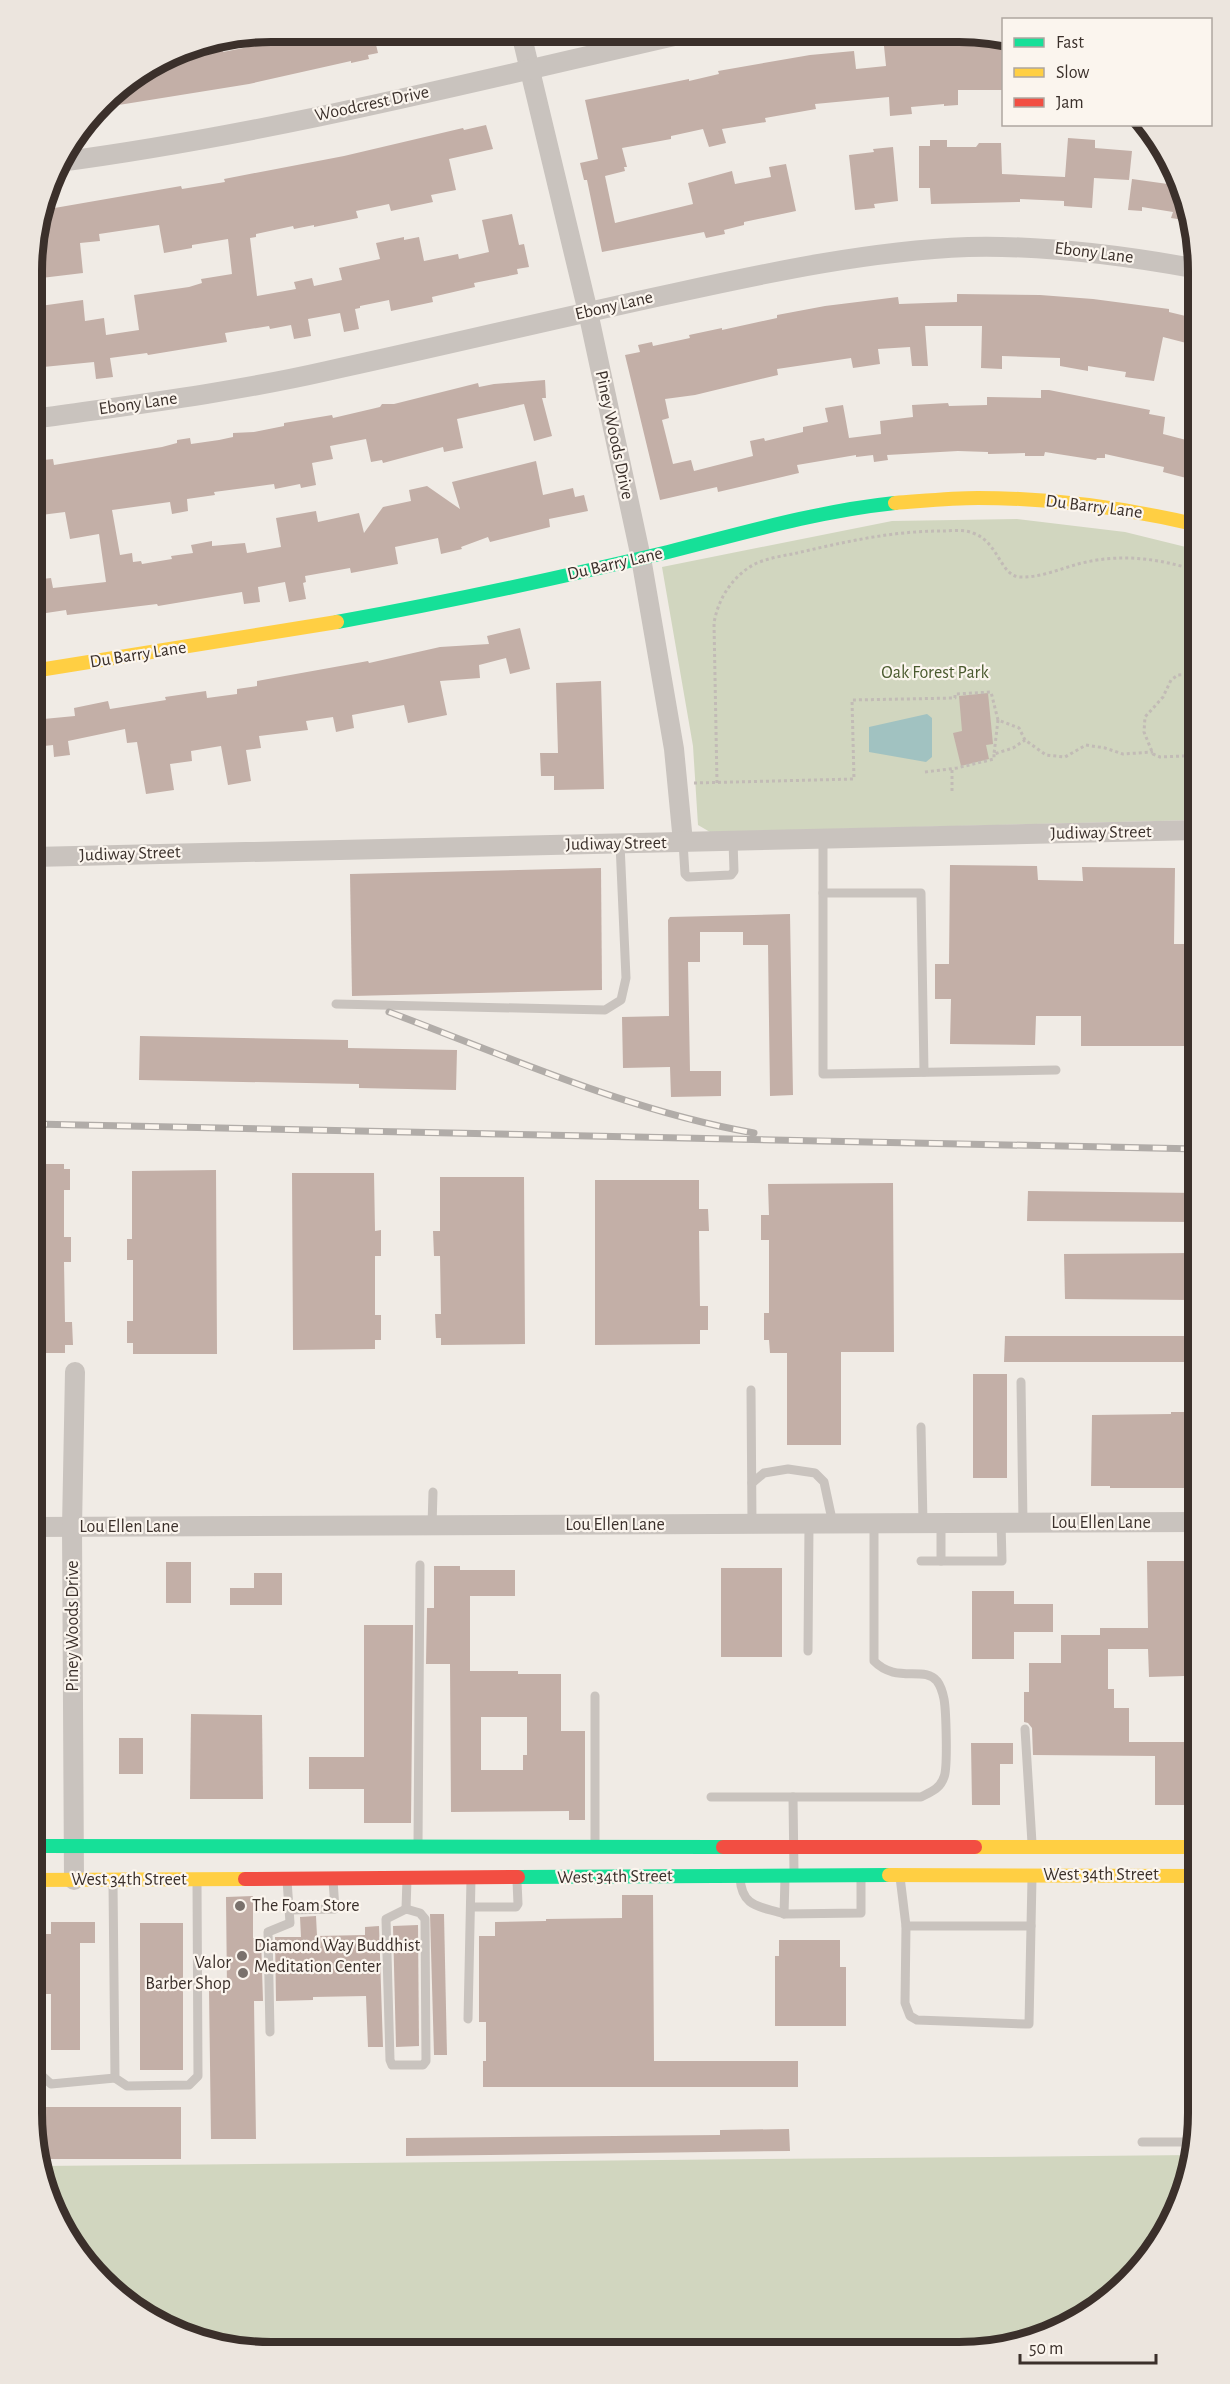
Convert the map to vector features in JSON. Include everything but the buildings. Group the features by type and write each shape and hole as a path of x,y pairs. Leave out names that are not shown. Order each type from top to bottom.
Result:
{"main road":[{"name":"Du Barry Lane","path":"42,670 227,641 397,611 641,558 814,515 893,503 977,498 1059,501 1146,513 1188,523"},
{"name":"West 34th Street","path":"42,1846 74,1845 316,1863 418,1847 547,1863 740,1876 900,1875 1188,1848"},
{"name":"West 34th Street","path":"316,1863 333,1880 517,1878 547,1863 595,1847 793,1847 1032,1861 1188,1875"},
{"name":"West 34th Street","path":"42,1880 287,1880 316,1863"}],"street":[{"name":"Piney Woods Drive","path":"523,42 588,312 641,558 674,748 683,842"},
{"name":"Woodcrest Drive","path":"71,160 203,139 649,42"},
{"name":"Ebony Lane","path":"42,418 176,399 323,372 766,273 867,256 967,247 1046,248 1129,257 1188,267"},
{"name":"Judiway Street","path":"42,857 1188,830"},
{"name":"Piney Woods Drive","path":"74,1880 72,1527 75,1372"},
{"name":"Lou Ellen Lane","path":"42,1527 1188,1522"}],"lane":[{"path":"823,839 823,1074 1056,1070"},
{"path":"683,842 685,874 688,877 731,875 734,871 733,841"},
{"path":"336,1004 605,1010 621,1000 626,978 620,844"},
{"path":"823,893 921,893 924,1072"},
{"path":"1021,1382 1023,1523"},
{"path":"751,1390 752,1524"},
{"path":"921,1427 932,1523 941,1561"},
{"path":"752,1483 764,1473 788,1468 815,1473 824,1482 833,1524"},
{"path":"432,1526 433,1492"},
{"path":"921,1561 1002,1560 1001,1523"},
{"path":"808,1651 809,1524"},
{"path":"711,1797 921,1797 937,1790 945,1776 944,1697 938,1682 928,1675 895,1674 883,1670 874,1661 874,1524"},
{"path":"418,1847 420,1565"},
{"path":"595,1847 596,1696"},
{"path":"900,1875 906,1926 905,2003 910,2016 917,2020 1029,2024 1032,1861 1025,1729"},
{"path":"784,1914 793,1847 793,1797"},
{"path":"740,1876 741,1892 744,1898 784,1914 861,1913 861,1875"},
{"path":"471,1907 516,1907 518,1904 517,1878"},
{"path":"406,1909 407,1879"},
{"path":"468,2019 471,1879"},
{"path":"113,1880 115,2078"},
{"path":"42,2076 51,2084 115,2078 127,2086 189,2085 198,2076 197,1880"},
{"path":"270,2032 268,1932 290,1923 287,1880"},
{"path":"289,1910 335,1909 333,1880"},
{"path":"406,1909 420,1913 425,1919 426,2061 423,2065 392,2065 390,2060 386,1919 406,1909"},
{"path":"906,1926 1031,1926"},
{"path":"1142,2142 1186,2142"}],"path":[{"path":"717,783 714,623 718,605 727,589 755,564 858,539 920,531 966,531 986,540 1006,571 1014,576 1029,576 1098,559 1122,557 1161,560 1188,568"},
{"path":"1185,756 1160,757 1153,754 1143,727 1147,713 1161,700 1168,683 1175,677 1188,675"},
{"path":"693,783 854,779 852,700 955,698 955,694 991,692 998,720 994,759 952,769 925,772"},
{"path":"998,720 1019,728 1025,740 1046,756 1070,756 1080,746 1086,745 1123,754 1154,752"},
{"path":"994,754 1013,748 1025,740"},
{"path":"952,769 952,792"}],"green space":[{"name":"Oak Forest Park","path":"1017,519 1125,532 1188,548 1188,820 710,832 698,825 693,746 662,567 892,521"},
{"path":"1184,2155 1171,2201 1157,2227 1141,2252 1110,2285 1086,2303 1047,2325 1004,2338 974,2342 256,2342 226,2338 183,2325 157,2311 132,2295 109,2275 89,2252 73,2227 59,2201 48,2166"}],"water":[{"path":"927,714 932,718 932,757 926,762 869,752 869,727"}],"railway":[{"path":"389,1012 615,1097 707,1123 754,1133"},
{"path":"42,1124 1188,1149"}],"traffic: fast":[{"path":"337,622 585,571 809,517 895,503"},
{"path":"42,1846 723,1847"},
{"path":"518,1877 889,1875"}],"traffic: slow":[{"path":"895,503 1006,498 1117,509 1188,523"},
{"path":"42,670 337,622"},
{"path":"975,1847 1188,1847"},
{"path":"889,1875 1188,1876"},
{"path":"42,1880 245,1879"}],"traffic: jam":[{"path":"723,1847 975,1847"},
{"path":"245,1879 518,1877"}],"place":[{"name":"The Foam Store","path":"240,1906"},
{"name":"Diamond Way Buddhist Meditation Center","path":"242,1956"},
{"name":"Valor Barber Shop","path":"243,1973"}]}
